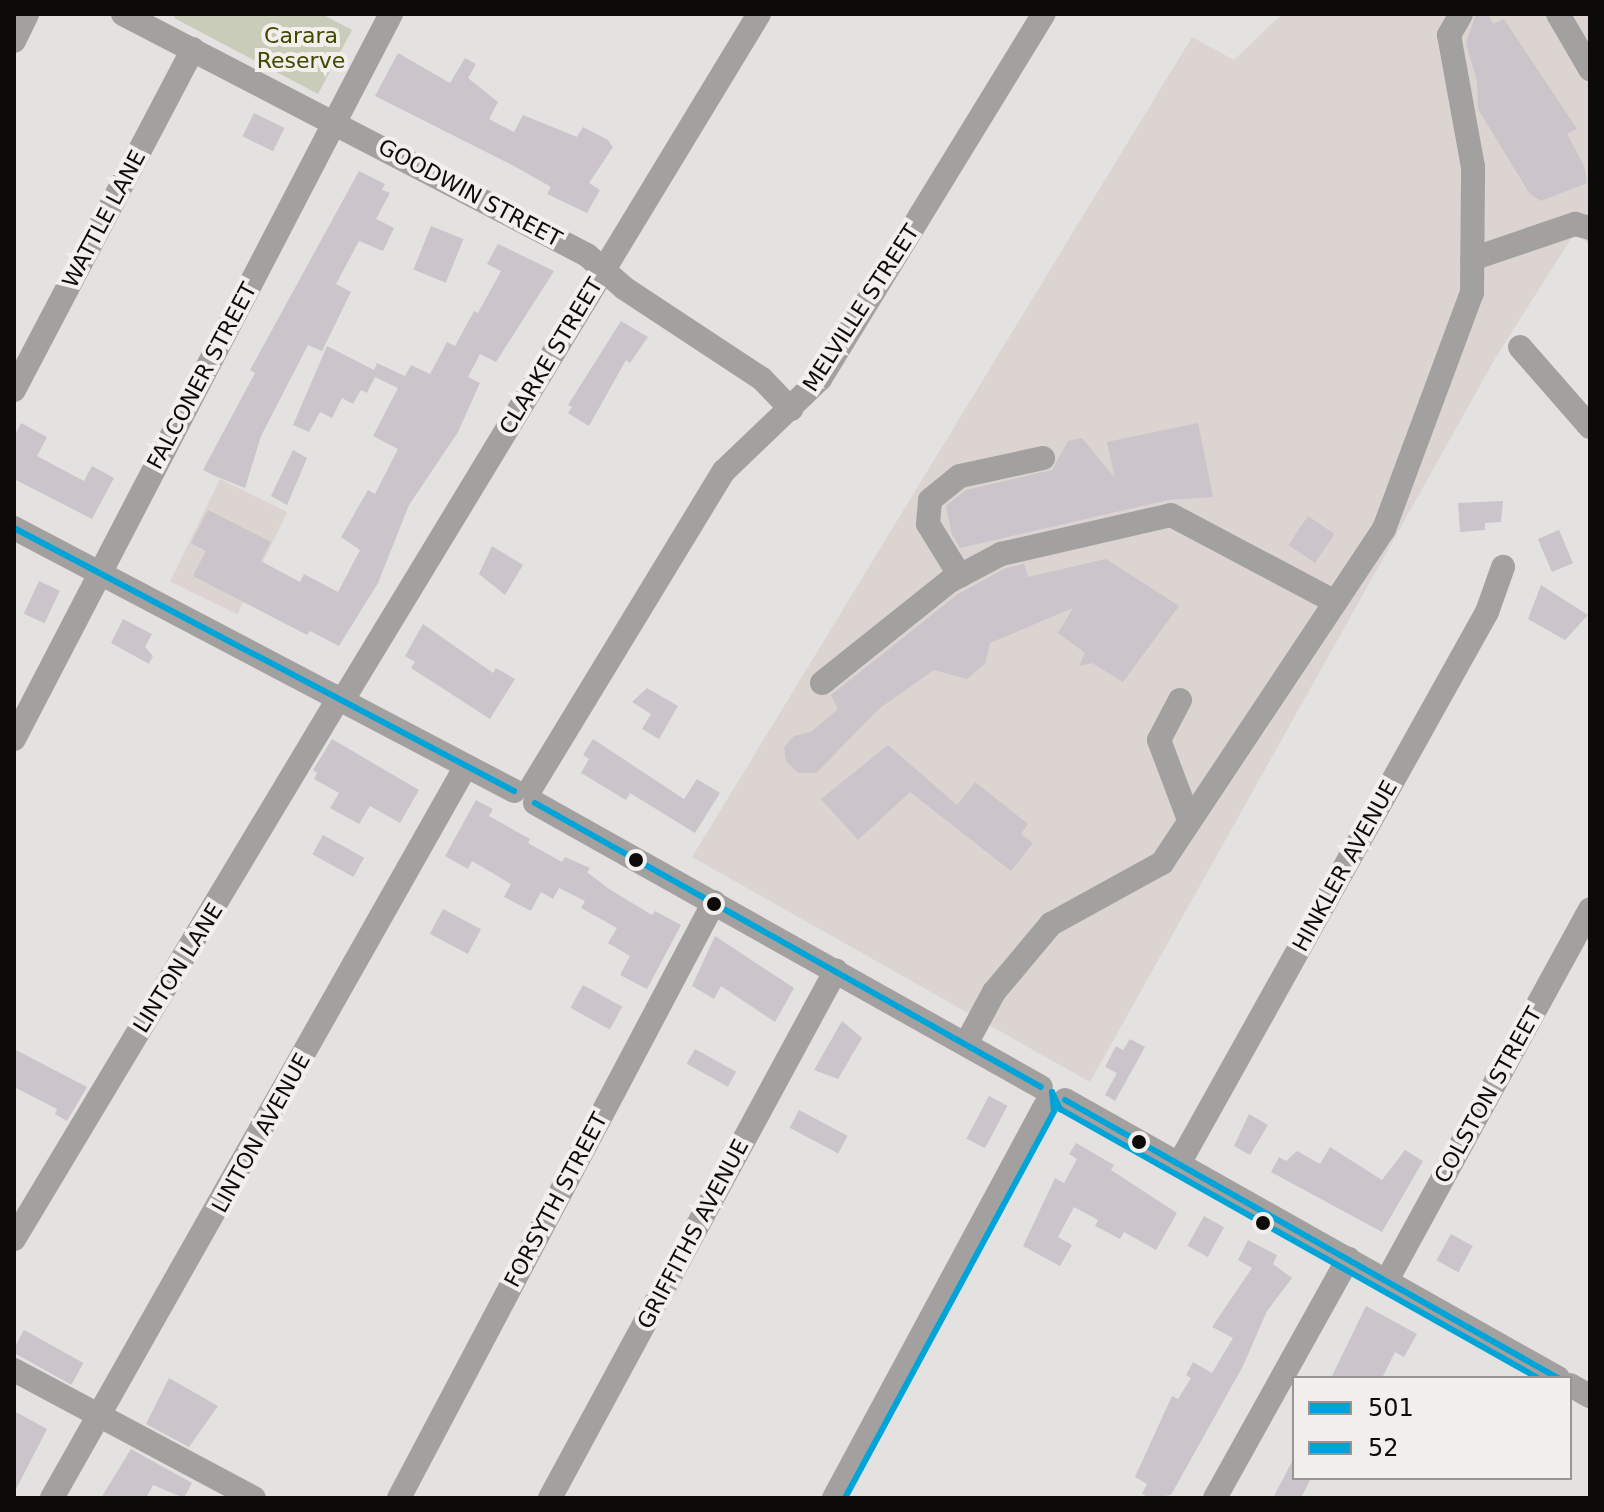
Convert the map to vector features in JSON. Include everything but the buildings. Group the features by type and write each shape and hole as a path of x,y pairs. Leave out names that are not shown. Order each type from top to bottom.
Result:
{"street":[{"path":"14,41 27,14"},
{"name":"GOODWIN STREET","path":"123,14 575,248 762,379 791,409"},
{"name":"FALCONER STREET","path":"14,739 391,14"},
{"name":"CLARKE STREET","path":"342,697 759,14"},
{"name":"MELVILLE STREET","path":"527,794 724,471 820,379 1044,14"},
{"path":"966,1044 994,992 1051,924 1162,863 1384,529 1472,293 1473,167 1449,35 1461,14"},
{"path":"1558,14 1590,69"},
{"name":"WATTLE LANE","path":"14,390 193,49"},
{"path":"1472,259 1575,224 1590,228"},
{"path":"1520,347 1590,427"},
{"path":"960,576 928,524 930,500 960,476 1043,458"},
{"path":"822,683 960,576 1001,554 1171,515 1335,602"},
{"path":"14,528 342,697 466,766 527,794 966,1044 1050,1097 1180,1162 1554,1376"},
{"name":"HINKLER AVENUE","path":"1180,1162 1487,612 1503,567"},
{"name":"LINTON LANE","path":"14,1239 342,697"},
{"path":"1180,700 1159,740 1189,820"},
{"name":"LINTON AVENUE","path":"52,1498 466,766"},
{"name":"FORSYTH STREET","path":"399,1498 714,902"},
{"name":"COLSTON STREET","path":"1386,1282 1590,909"},
{"name":"GRIFFITHS AVENUE","path":"550,1498 836,970"},
{"path":"834,1498 1050,1097"},
{"path":"1215,1498 1348,1259"},
{"path":"14,1370 75,1406 99,1413 254,1498"},
{"path":"1572,1386 1590,1396"}],"shaded area":[{"path":"1282,14 1590,14 1590,246 1576,231 1496,357 1090,1082 692,857 1192,37 1234,60"},
{"path":"220,479 287,512 237,614 170,581"}],"green space":[{"name":"Carara Reserve","path":"176,14 322,14 352,30 318,94 174,18"}],"transit line":[{"name":"501","path":"14,528 514,791"},
{"name":"501","path":"535,803 1041,1087"},
{"name":"52","path":"845,1498 1054,1111 1052,1092 1060,1109 1534,1376"},
{"name":"501","path":"1065,1100 1554,1376"}]}
